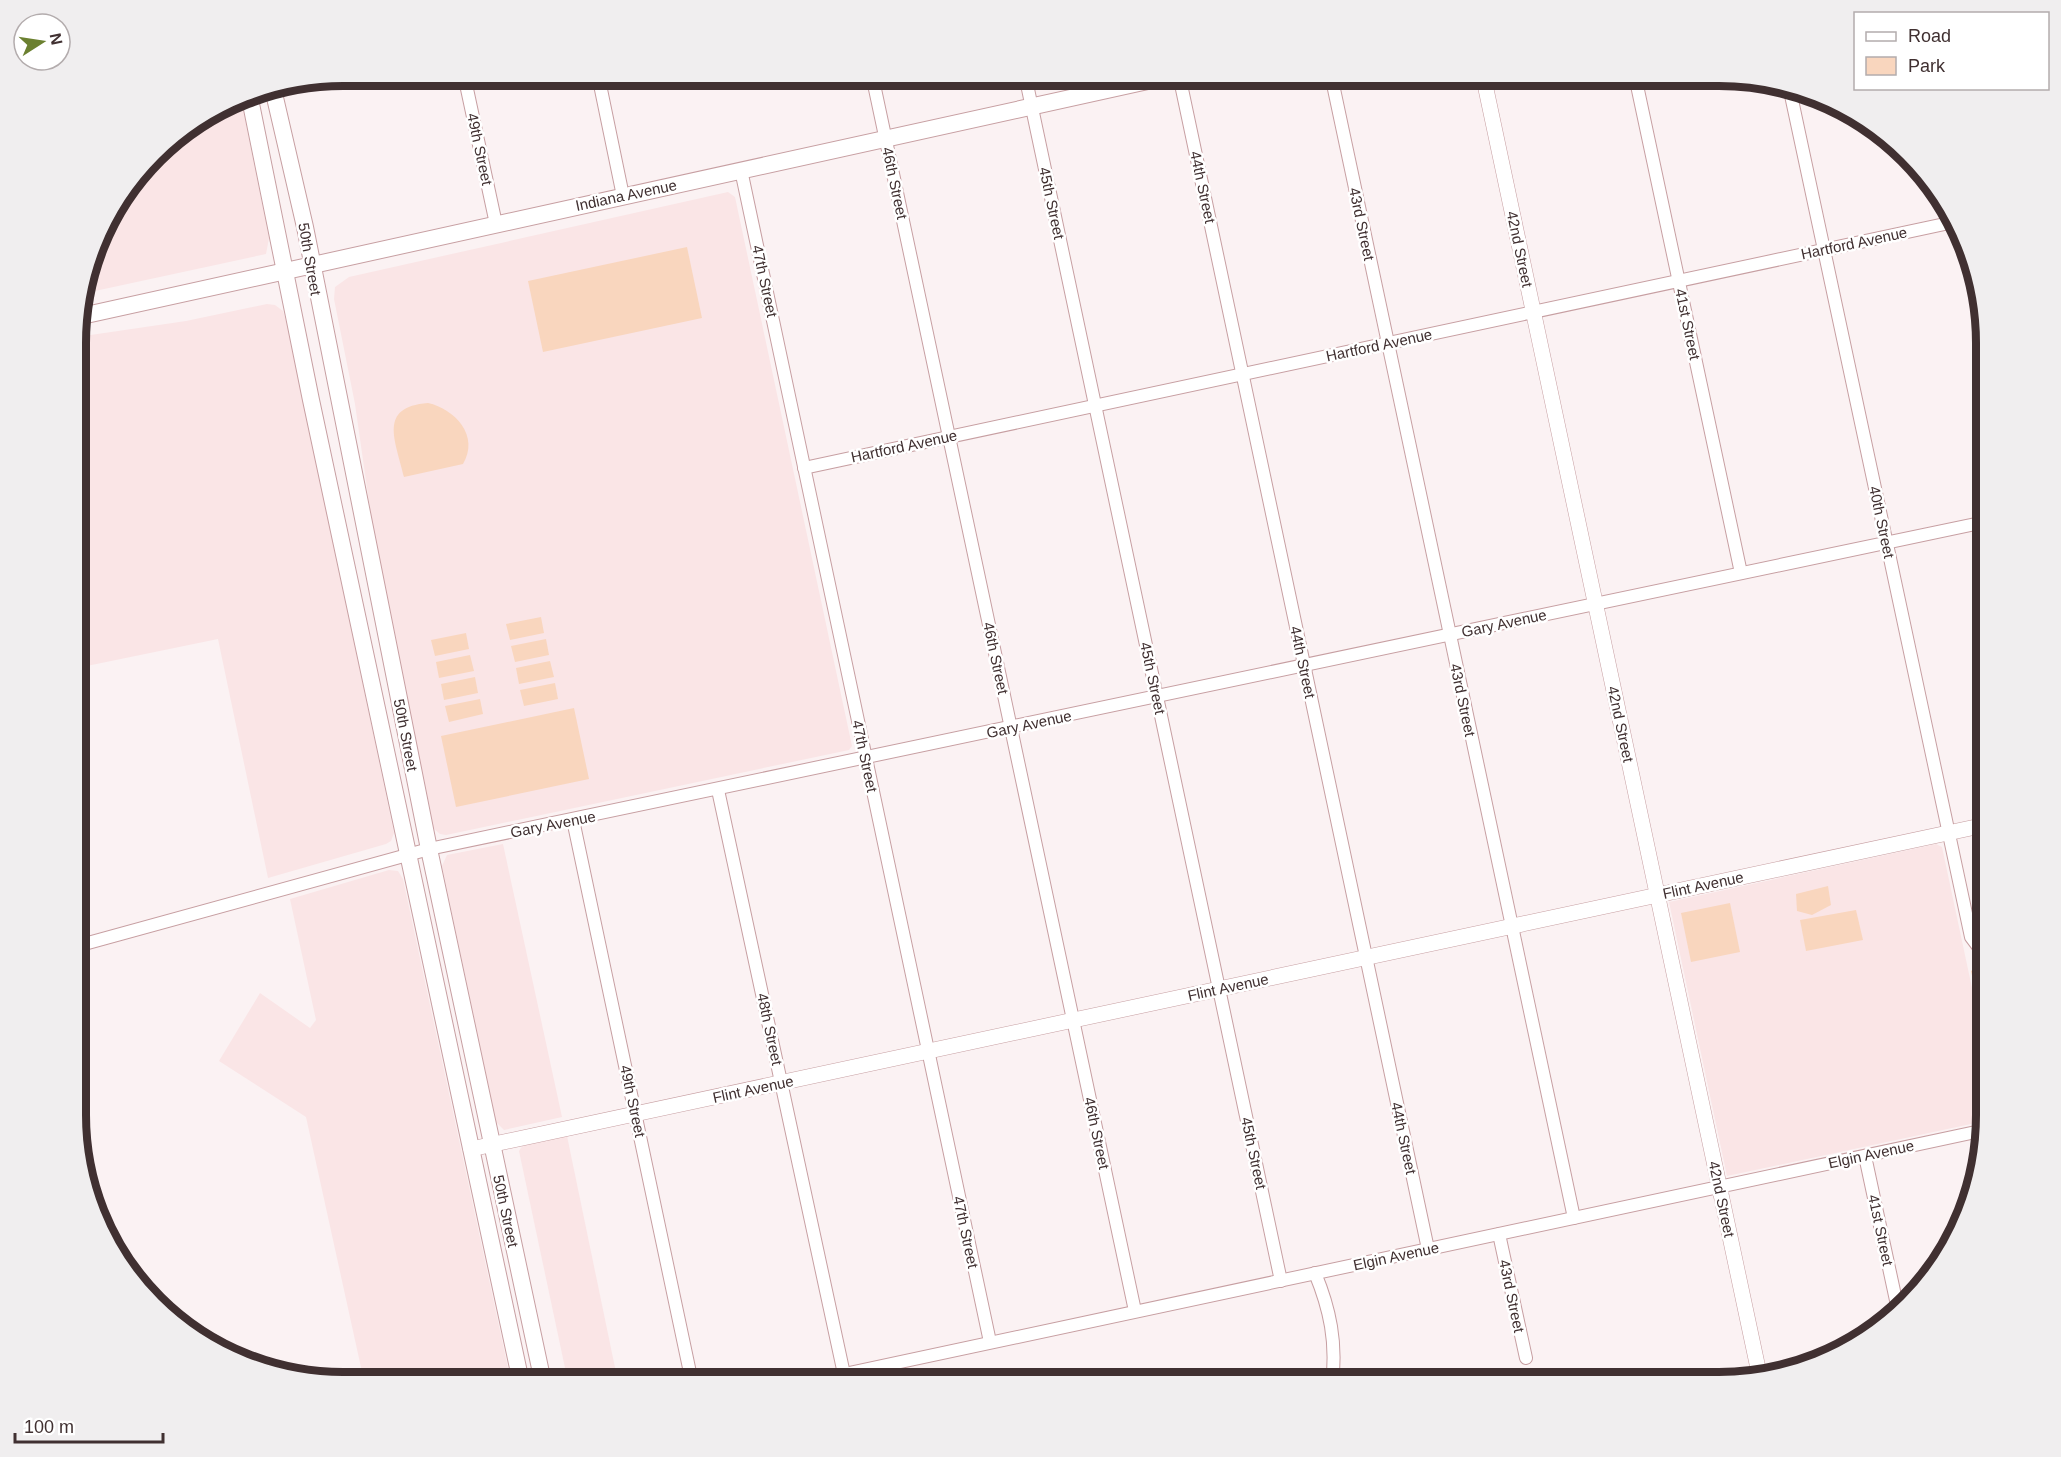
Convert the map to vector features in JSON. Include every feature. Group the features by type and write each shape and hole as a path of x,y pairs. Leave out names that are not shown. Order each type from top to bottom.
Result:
{"main road":[{"name":"Indiana Avenue","path":"87,315 1126,86"},
{"name":"50th Street","path":"274,95 311,264 429,849 541,1372"},
{"name":"50th Street","path":"251,102 284,271 519,1372"}],"street":[{"name":"49th Street","path":"466,86 496,224"},
{"path":"600,86 623,196"},
{"name":"46th Street","path":"874,86 1135,1311"},
{"name":"45th Street","path":"1027,86 1281,1281"},
{"name":"44th Street","path":"1179,86 1428,1249"},
{"name":"43rd Street","path":"1332,86 1574,1218"},
{"name":"42nd Street","path":"1485,86 1758,1368"},
{"name":"41st Street","path":"1637,86 1741,573"},
{"name":"40th Street","path":"1791,96 1948,833 1971,937 1976,944"},
{"name":"47th Street","path":"741,170 990,1342"},
{"name":"Hartford Avenue","path":"804,468 1946,224"},
{"name":"Gary Avenue","path":"86,943 429,849 866,759 1976,524"},
{"name":"48th Street","path":"718,790 844,1372"},
{"name":"49th Street","path":"573,820 690,1372"},
{"name":"Flint Avenue","path":"471,1149 1976,827"},
{"name":"Elgin Avenue","path":"853,1372 1975,1132"},
{"name":"41st Street","path":"1865,1156 1896,1300"},
{"name":"43rd Street","path":"1499,1234 1526,1358"},
{"path":"1315,1273 1332,1330 1333,1372"}],"shaded area":[{"path":"242,106 269,238 266,254 90,292 99,260 112,229 129,200 149,173 186,139 214,120"},
{"path":"728,192 735,197 852,746 849,750 446,835 440,834 433,828 373,530 355,404 334,299 335,287 349,277"},
{"path":"267,304 275,305 283,311 394,833 391,841 386,844 268,878 218,639 86,666 86,336 186,321"},
{"path":"503,844 562,1117 504,1130 496,1122 442,866 447,855"},
{"path":"1936,844 1942,847 1976,1007 1975,1123 1727,1176 1669,902"},
{"path":"389,870 398,871 403,879 509,1372 362,1372 306,1117 219,1061 260,993 310,1028 316,1020 290,899"},
{"path":"567,1136 616,1372 566,1372 519,1151 523,1145"}],"green space":[{"path":"687,247 702,318 543,352 528,281"},
{"path":"428,403 447,411 462,425 469,444 467,454 463,464 404,477 395,439 396,419 402,411 412,406"},
{"path":"541,617 544,633 510,640 506,624"},
{"path":"466,633 469,649 435,656 431,640"},
{"path":"546,639 549,655 515,662 511,646"},
{"path":"470,655 474,671 439,678 436,662"},
{"path":"550,661 554,677 519,684 516,668"},
{"path":"475,677 478,693 444,700 441,684"},
{"path":"555,683 558,699 524,706 520,690"},
{"path":"480,699 483,714 449,722 445,706"},
{"path":"574,708 589,779 456,807 441,736"},
{"path":"1828,886 1831,905 1812,915 1797,911 1796,894"},
{"path":"1730,903 1740,952 1691,962 1681,913"},
{"path":"1856,910 1863,940 1806,951 1800,920"},
{"path":"1976,969 1976,995 1971,971"}]}
